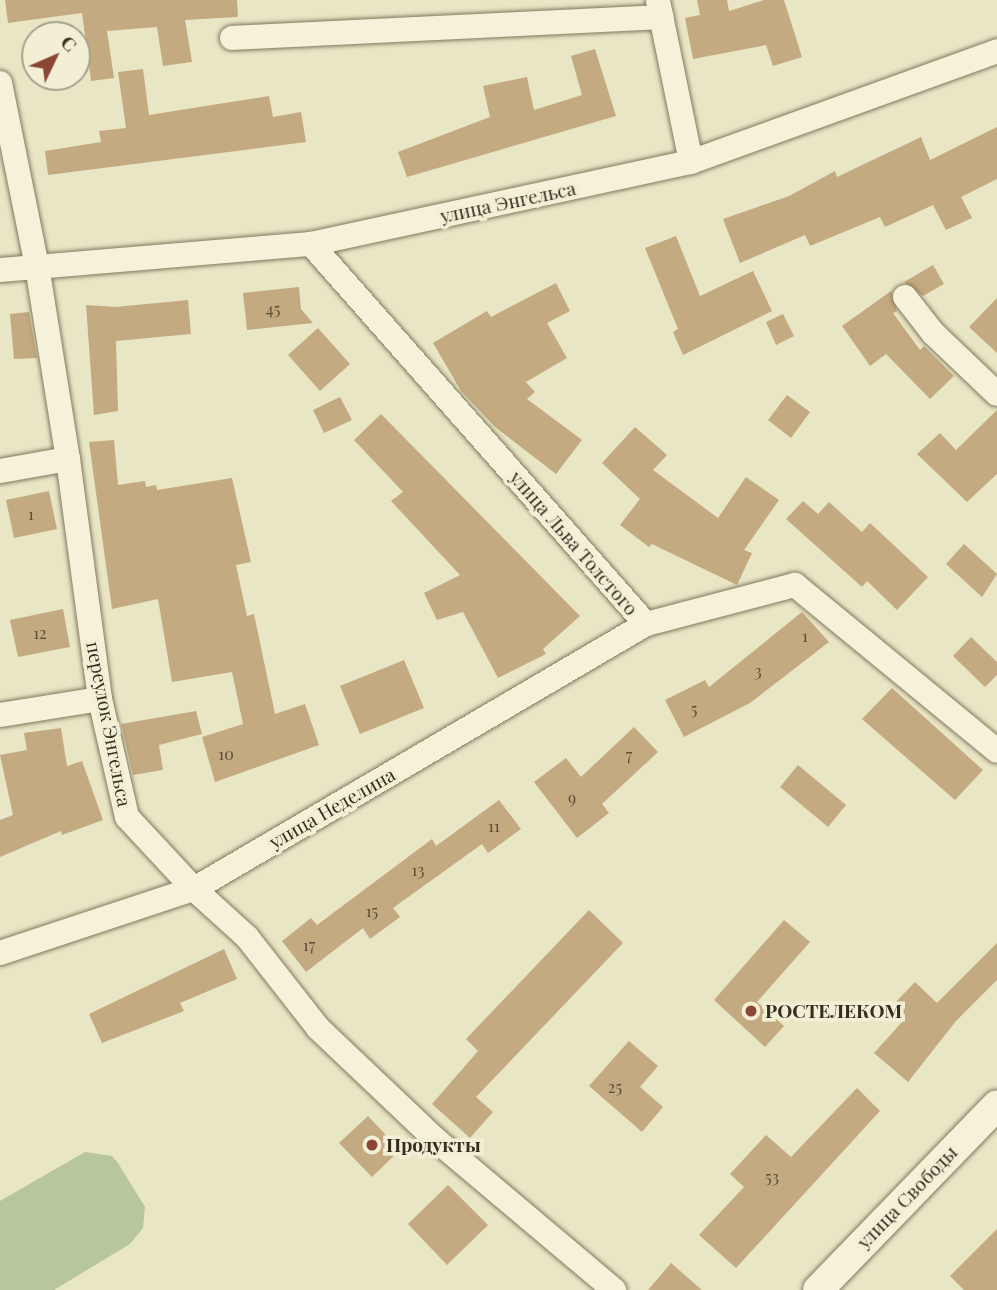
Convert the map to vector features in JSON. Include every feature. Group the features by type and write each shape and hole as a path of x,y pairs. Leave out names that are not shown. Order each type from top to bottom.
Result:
{"street":[{"path":"232,37 659,8 691,162"},
{"name":"улица Энгельса","path":"0,270 311,244 691,162 997,51"},
{"name":"переулок Энгельса","path":"0,83 37,266 68,459 100,699 127,817 194,889 247,937 318,1028 436,1140 614,1290"},
{"name":"улица Льва Толстого","path":"311,244 646,624 795,585 997,751"},
{"path":"905,297 933,333 997,394"},
{"path":"0,471 68,459"},
{"name":"улица Неделина","path":"0,953 194,889 646,624"},
{"path":"0,715 100,699"},
{"name":"улица Свободы","path":"818,1290 997,1105"}],"green space":[{"path":"85,1152 112,1156 118,1163 145,1207 143,1228 130,1244 54,1290 0,1290 0,1201"}],"building":[{"path":"5,0 237,0 238,17 185,20 192,62 163,66 157,27 107,31 114,78 91,81 91,21 83,21 82,13 8,23"},
{"path":"697,0 727,0 729,11 764,0 784,0 802,57 773,66 766,45 693,59 685,18 700,15"},
{"path":"595,49 616,116 407,177 398,152 490,117 483,86 527,77 534,110 582,95 571,56"},
{"path":"143,69 149,115 269,96 273,117 301,112 306,142 48,175 45,151 101,142 99,131 126,128 118,72"},
{"path":"997,127 997,179 961,197 972,218 946,230 933,205 885,227 880,217 810,246 805,235 740,263 723,219 789,196 835,171 837,177 921,137 930,160"},
{"path":"676,236 700,296 753,271 772,311 683,355 673,332 678,329 645,248"},
{"path":"933,265 944,284 923,296 904,282"},
{"path":"556,283 570,311 547,323 567,358 526,382 535,392 527,399 582,440 556,474 495,427 461,391 433,343 487,311 491,317"},
{"path":"299,287 301,309 313,323 247,330 243,293"},
{"path":"891,291 897,311 893,313 920,350 924,346 954,376 930,399 886,354 870,366 842,326"},
{"path":"997,298 997,353 969,327"},
{"path":"188,300 191,334 116,341 118,411 94,415 86,305 115,307"},
{"path":"29,312 37,358 14,359 10,314"},
{"path":"783,314 794,336 776,345 766,322"},
{"path":"318,328 350,364 320,391 288,355"},
{"path":"787,395 810,412 791,438 768,420"},
{"path":"340,397 352,420 324,433 313,410"},
{"path":"997,410 997,474 967,502 917,454 940,433 956,450"},
{"path":"381,414 580,616 543,649 546,654 498,678 463,612 437,620 424,593 460,575 391,501 403,492 354,440"},
{"path":"635,427 667,455 653,470 718,518 746,477 779,500 744,550 752,553 737,585 652,544 649,547 620,525 640,499 602,463"},
{"path":"114,440 118,485 145,481 146,487 156,485 157,490 232,478 251,562 236,565 247,616 254,614 275,714 305,704 319,745 215,782 202,737 243,724 232,672 172,682 158,599 112,609 89,442"},
{"path":"49,491 57,529 14,538 6,500"},
{"path":"803,501 818,514 829,502 862,532 870,523 928,577 897,610 867,581 862,587 786,519"},
{"path":"964,544 997,574 982,597 946,564"},
{"path":"63,609 70,647 18,657 10,620"},
{"path":"802,612 829,642 750,703 684,737 665,700 705,680 709,687"},
{"path":"971,637 997,662 997,675 985,687 953,656"},
{"path":"404,660 424,708 360,734 340,686"},
{"path":"892,688 983,770 955,800 862,719"},
{"path":"196,711 202,734 159,745 163,770 133,775 121,724"},
{"path":"634,727 658,752 602,804 609,813 577,838 534,782 566,758 581,777"},
{"path":"61,728 67,766 82,761 103,820 62,835 61,831 0,857 0,820 13,815 0,755 27,750 24,733"},
{"path":"798,765 846,805 828,827 780,787"},
{"path":"499,800 521,829 488,853 482,844 393,908 400,917 370,939 363,928 306,972 282,941 311,918 317,925 432,839 436,846"},
{"path":"589,910 623,943 476,1097 493,1112 470,1138 432,1104 478,1051 466,1039"},
{"path":"784,920 810,942 757,1002 784,1026 765,1047 714,1000"},
{"path":"997,943 997,980 956,1021 908,1082 874,1053 903,1021 890,1008 915,982 937,1003"},
{"path":"224,949 237,979 180,1003 184,1011 102,1043 89,1014"},
{"path":"629,1041 658,1066 640,1087 663,1107 642,1132 589,1086"},
{"path":"857,1088 880,1111 736,1268 699,1235 744,1187 730,1174 766,1135 791,1157"},
{"path":"368,1116 400,1150 372,1177 339,1143"},
{"path":"448,1185 488,1225 447,1265 408,1224"},
{"path":"997,1229 997,1290 964,1290 950,1276"},
{"path":"671,1263 702,1290 648,1290"}],"place":[{"name":"РОСТЕЛЕКОМ","path":"751,1011"},
{"name":"Продукты","path":"372,1145"}]}
